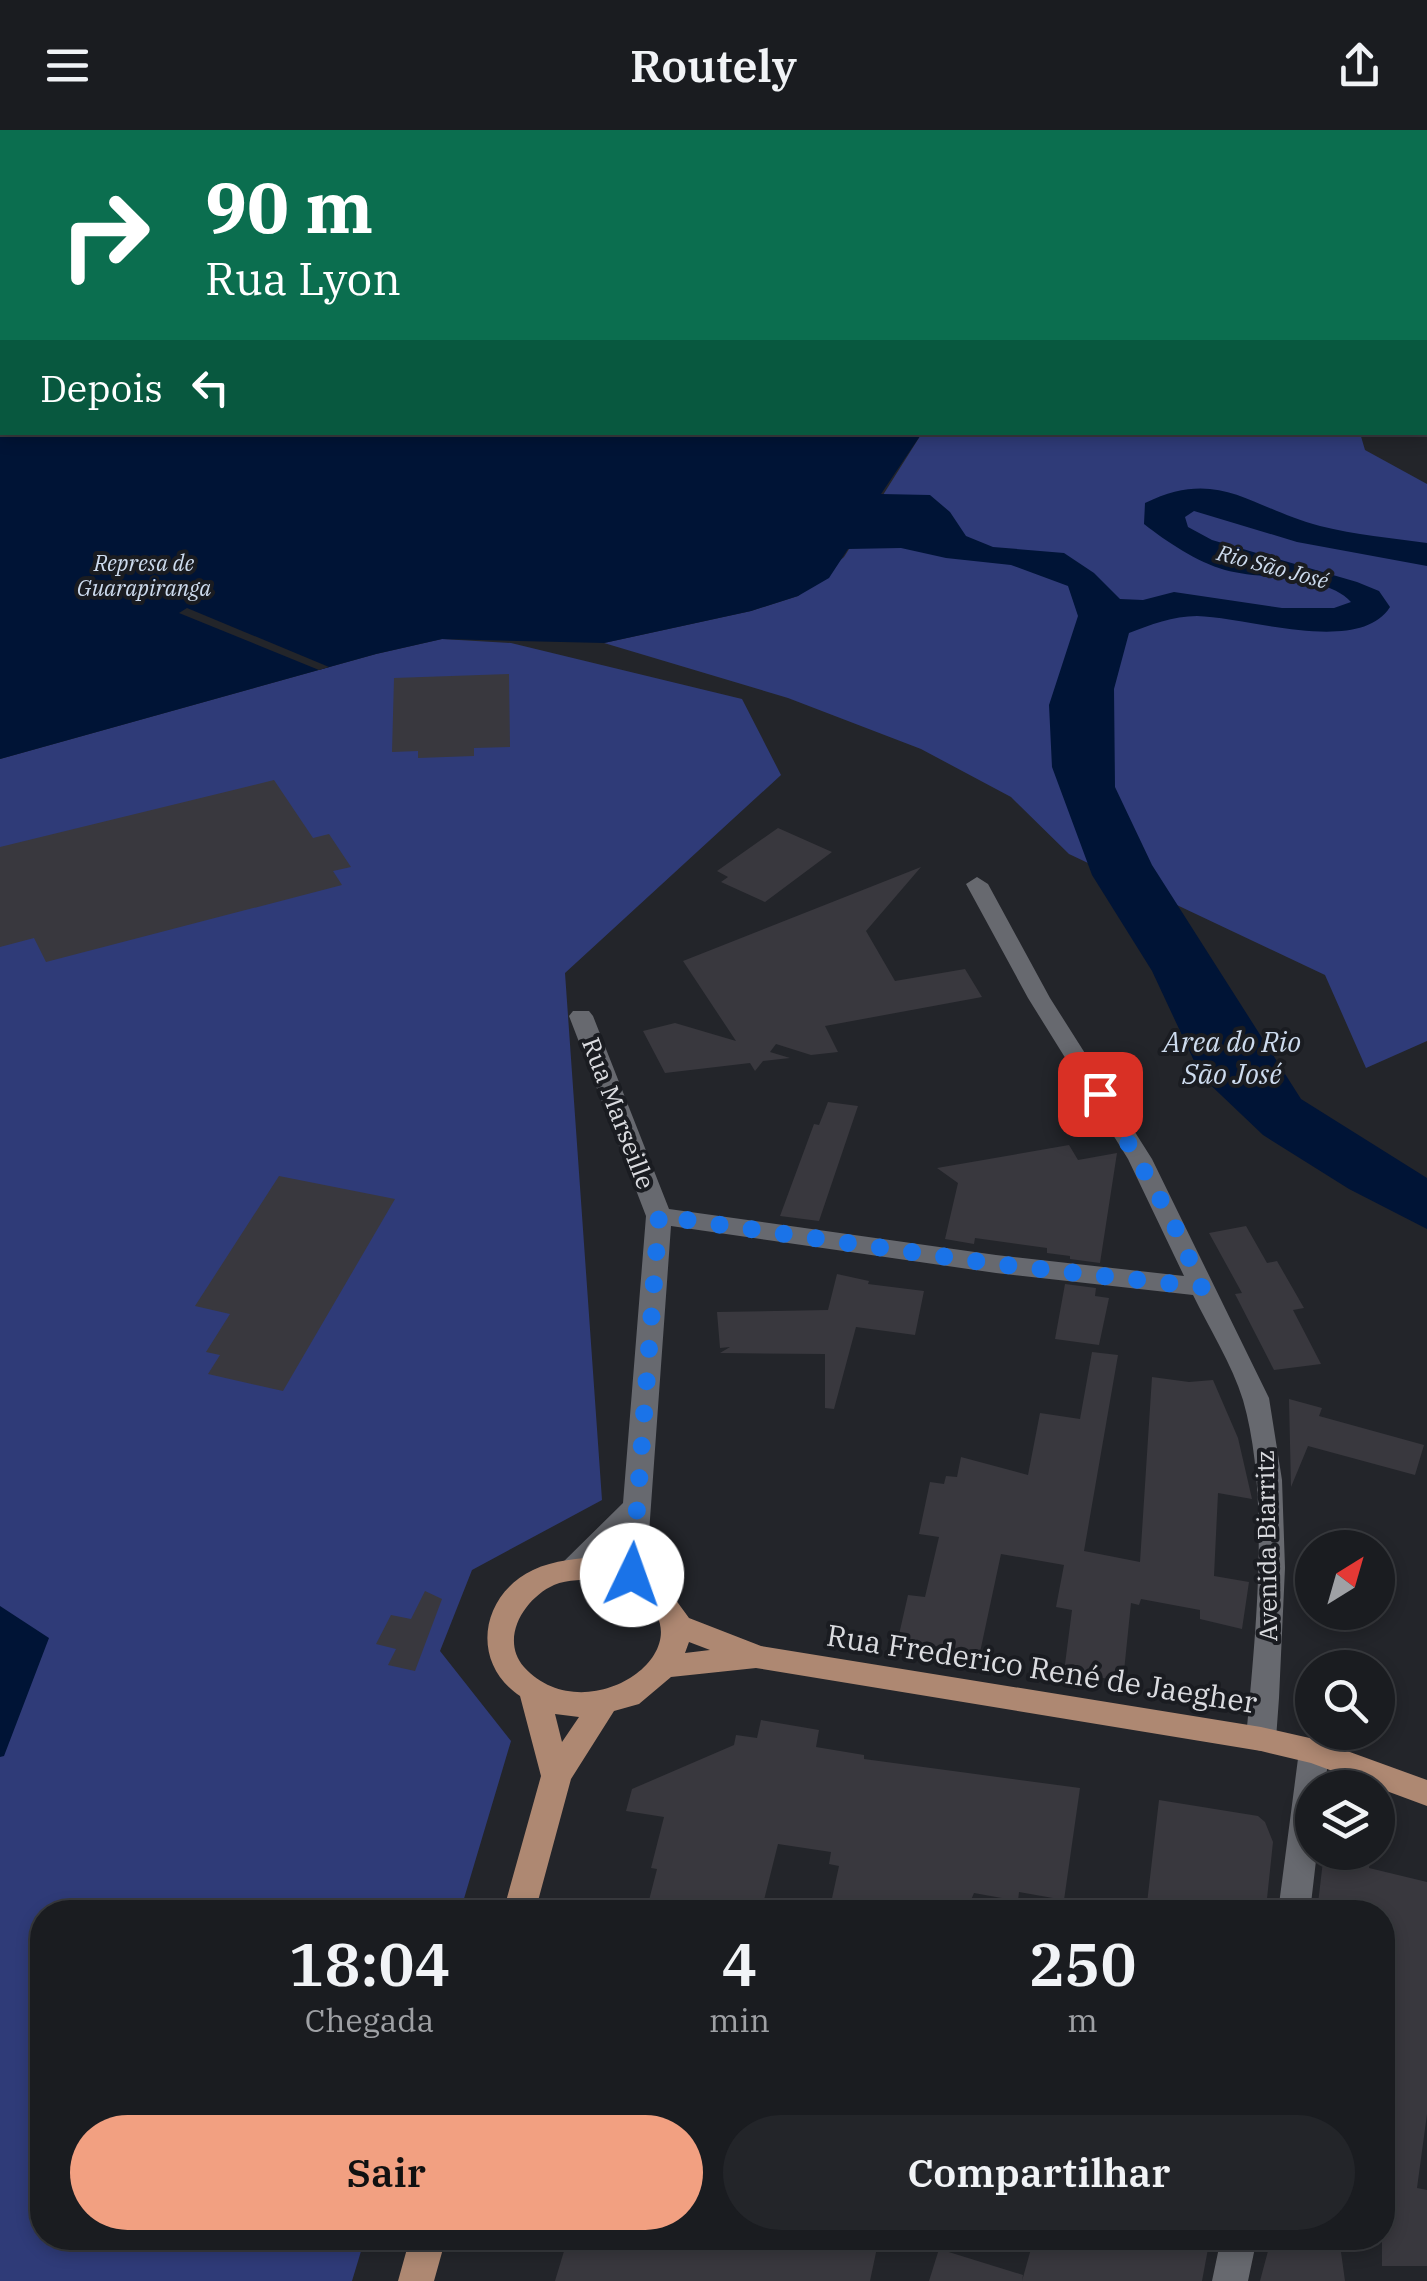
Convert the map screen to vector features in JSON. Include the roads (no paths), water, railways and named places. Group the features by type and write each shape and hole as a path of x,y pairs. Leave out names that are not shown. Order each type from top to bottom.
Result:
{"main road":[{"path":"602,1568 632,1575 661,1596 676,1625 668,1666 651,1684 603,1704 576,1706 534,1693 506,1668 498,1635 502,1618 517,1596 570,1569 602,1568"},
{"name":"Rua Frederico René de Jaegher","path":"676,1625 758,1657 1261,1739 1314,1751 1427,1793"},
{"name":"Rua Frederico René de Jaegher","path":"668,1666 758,1657"},
{"path":"534,1693 556,1776"},
{"path":"522,1900 556,1776 603,1704"},
{"path":"416,2281 425,2250"}],"street":[{"name":"Avenida Biarritz","path":"977,884 1039,998 1140,1158 1248,1375 1264,1434 1270,1493 1261,1739"},
{"name":"Rua Marseille","path":"581,1016 659,1216 632,1575"},
{"path":"659,1216 1015,1266 1202,1287"},
{"path":"570,1569 635,1509"},
{"path":"1295,1900 1314,1751"},
{"path":"1230,2281 1236,2250"}],"water":[{"name":"Represa de Guarapiranga","path":"0,435 921,435 881,494 930,495 950,512 966,536 993,547 1064,553 1094,573 1120,599 1143,600 1174,592 1282,608 1334,608 1351,602 1326,587 1225,570 1183,551 1144,524 1145,503 1171,493 1215,490 1320,526 1427,543 1427,566 1297,542 1194,511 1185,517 1188,527 1212,540 1357,582 1379,591 1390,607 1375,621 1354,629 1328,632 1197,616 1162,622 1129,633 1114,689 1115,787 1152,865 1301,1099 1427,1178 1427,1229 1349,1189 1263,1135 1201,1076 1152,971 1092,875 1052,767 1049,705 1078,616 1068,586 1011,565 946,558 901,548 848,549 829,578 798,596 751,611 604,643 442,639 0,759"},
{"path":"0,1606 49,1638 4,1756 0,1757"}],"water label":[{"name":"Rio São José","path":"1273,566"},
{"name":"Area do Rio São José","path":"1232,1057"}]}
